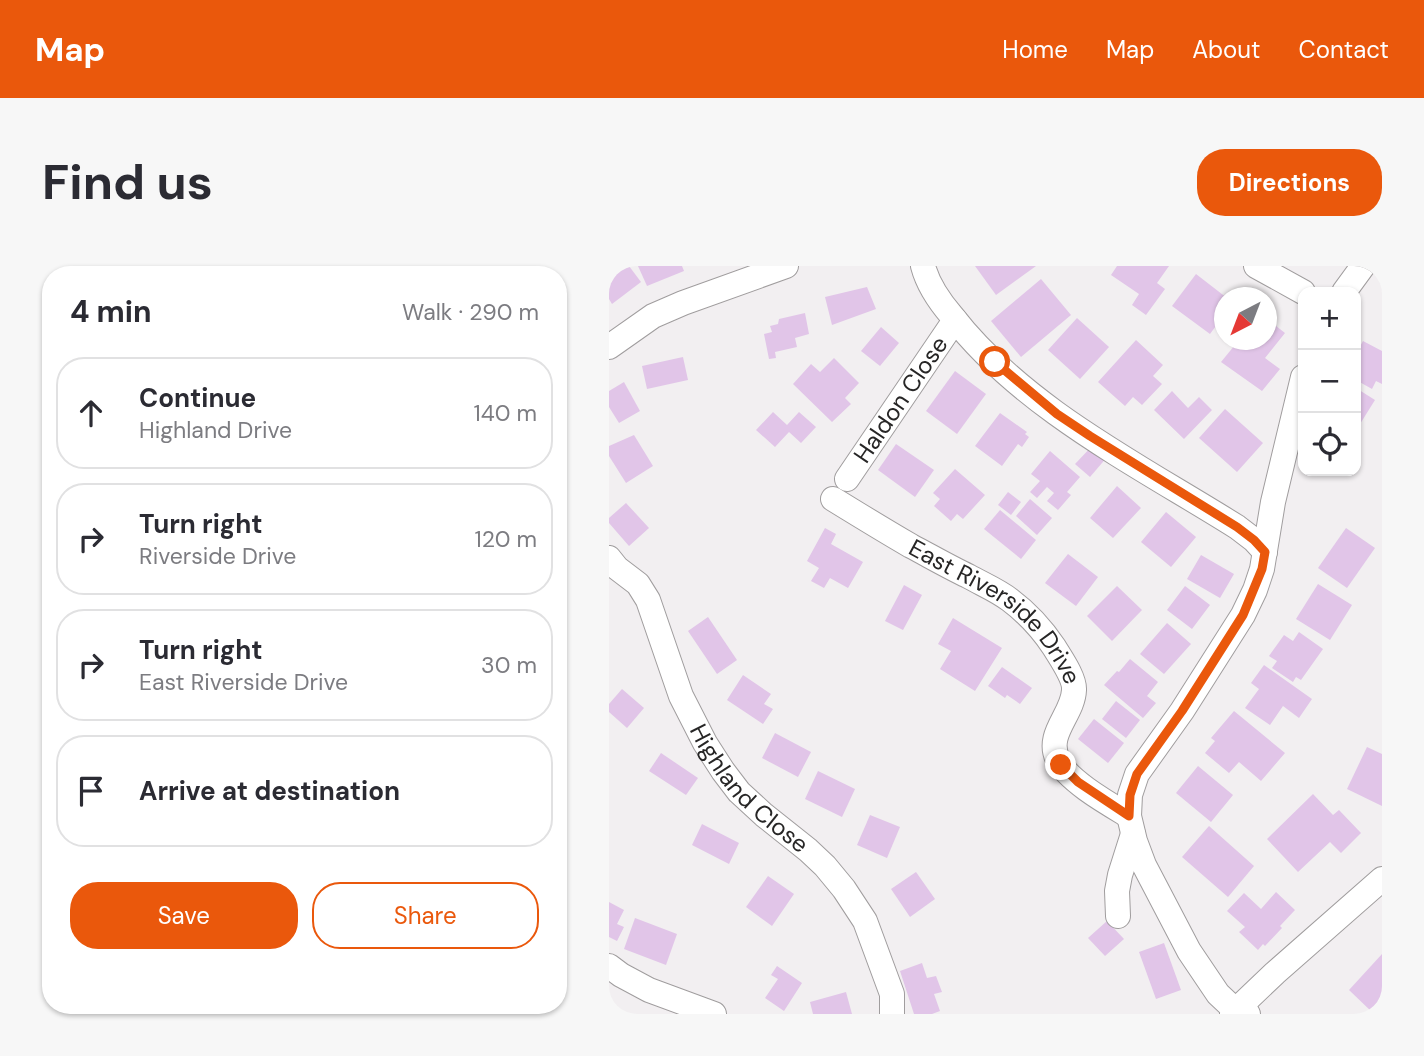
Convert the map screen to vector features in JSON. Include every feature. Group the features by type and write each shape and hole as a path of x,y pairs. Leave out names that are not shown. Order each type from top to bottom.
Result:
{"street":[{"path":"609,347 653,316 786,266"},
{"path":"923,266 927,280 972,341 1057,414 1237,527 1265,552"},
{"path":"1256,266 1298,289"},
{"path":"1348,287 1363,266"},
{"name":"Haldon Close","path":"840,489 955,320"},
{"path":"1118,916 1117,891 1131,825 1130,795 1137,774 1182,711 1243,615 1262,569 1273,502 1298,398"},
{"name":"East Riverside Drive","path":"840,489 911,546 1010,600 1037,625 1060,656 1075,688 1069,709 1055,737 1057,759 1078,782 1131,825"},
{"name":"Highland Close","path":"609,558 617,568 638,584 647,600 681,696 723,771 755,807 825,866 865,922 892,994 892,1014"},
{"path":"1131,825 1143,865 1189,951 1218,994 1238,1013 1382,879"},
{"path":"609,966 649,989 714,1014"}],"building":[{"path":"609,266 629,266 641,282 612,304 609,299"},
{"path":"638,266 682,266 684,271 647,286"},
{"path":"975,266 1036,266 996,295"},
{"path":"1117,266 1169,266 1157,283 1165,289 1146,315 1132,305 1139,294 1111,275"},
{"path":"1196,274 1214,288 1214,329 1210,334 1172,306"},
{"path":"1041,279 1071,315 1021,357 991,321"},
{"path":"867,287 876,309 832,325 825,297"},
{"path":"805,313 809,334 795,338 797,347 775,352 776,358 769,359 764,334 772,332 770,326 778,324 779,319"},
{"path":"1077,318 1109,347 1080,379 1048,350"},
{"path":"881,327 899,343 880,366 861,351"},
{"path":"1277,327 1285,333 1277,343"},
{"path":"1136,340 1163,365 1153,376 1162,384 1142,405 1133,397 1125,406 1098,382"},
{"path":"1363,341 1382,351 1382,384 1376,381 1372,389 1361,383"},
{"path":"1231,350 1271,350 1265,358 1280,369 1262,391 1221,362"},
{"path":"683,357 688,380 647,389 642,366"},
{"path":"834,358 859,383 845,398 851,404 832,422 793,384 811,364 820,372"},
{"path":"955,371 986,394 957,434 926,411"},
{"path":"624,382 640,411 619,423 609,407 609,391"},
{"path":"1172,391 1188,408 1199,397 1212,410 1184,439 1154,410"},
{"path":"1361,391 1375,400 1361,422"},
{"path":"1225,409 1263,443 1237,472 1199,438"},
{"path":"773,412 787,425 799,412 816,427 801,443 789,432 775,447 756,430"},
{"path":"1000,413 1027,432 1025,434 1029,437 1022,447 1018,444 1002,466 975,446"},
{"path":"634,435 653,466 626,483 609,456 609,446"},
{"path":"896,444 934,470 915,497 878,470"},
{"path":"1094,444 1108,456 1090,477 1075,464"},
{"path":"1050,451 1080,477 1067,492 1071,495 1058,510 1047,501 1054,493 1047,487 1037,498 1030,492 1040,481 1031,474"},
{"path":"955,469 985,495 963,519 957,514 951,521 934,506 940,499 933,493"},
{"path":"1117,486 1141,508 1113,538 1090,518"},
{"path":"1008,492 1021,502 1011,515 998,505"},
{"path":"1030,499 1052,518 1037,535 1016,516"},
{"path":"626,503 649,528 629,546 609,523 609,518"},
{"path":"1000,510 1036,540 1021,559 984,529"},
{"path":"1166,512 1196,537 1171,567 1141,542"},
{"path":"825,528 836,534 831,544 863,562 848,588 830,578 824,588 811,581 819,568 807,561"},
{"path":"1346,528 1375,548 1347,588 1318,568"},
{"path":"1068,554 1098,577 1076,606 1045,583"},
{"path":"1201,555 1234,574 1220,598 1187,579"},
{"path":"1318,584 1352,605 1330,640 1296,619"},
{"path":"904,585 922,595 903,630 885,621"},
{"path":"1117,586 1142,610 1112,641 1087,616"},
{"path":"1185,586 1210,605 1192,629 1167,610"},
{"path":"708,617 737,660 717,674 688,631"},
{"path":"953,618 1002,648 975,691 940,669 951,651 938,644"},
{"path":"1167,623 1191,644 1164,674 1140,654"},
{"path":"1299,632 1323,649 1301,680 1296,677 1293,682 1272,668 1277,661 1269,656 1284,635 1293,641"},
{"path":"1130,659 1158,682 1147,696 1156,703 1143,718 1104,685"},
{"path":"1264,665 1312,699 1299,718 1283,706 1270,725 1245,708 1259,689 1251,683"},
{"path":"1002,667 1032,688 1020,704 1007,695 1005,698 988,686"},
{"path":"743,675 771,694 764,704 773,709 763,724 727,700"},
{"path":"622,689 644,708 627,728 609,712 609,704"},
{"path":"1116,701 1140,720 1126,738 1102,719"},
{"path":"1234,711 1285,753 1261,781 1239,762 1229,773 1205,753 1215,741 1211,738"},
{"path":"1094,719 1124,743 1108,763 1078,739"},
{"path":"775,733 811,752 798,777 762,758"},
{"path":"1367,747 1382,754 1382,806 1347,789"},
{"path":"661,753 698,778 686,795 649,771"},
{"path":"1198,766 1233,795 1211,822 1176,793"},
{"path":"818,771 855,789 842,817 805,799"},
{"path":"1313,794 1333,815 1339,810 1361,833 1341,853 1330,842 1298,872 1267,839"},
{"path":"870,815 900,827 887,858 857,845"},
{"path":"702,824 739,843 729,864 692,845"},
{"path":"1209,826 1254,866 1228,897 1182,857"},
{"path":"916,872 935,899 910,917 891,889"},
{"path":"768,876 794,894 772,926 746,907"},
{"path":"1276,892 1295,910 1280,926 1282,928 1258,950 1239,932 1245,927 1227,911 1244,893 1261,909"},
{"path":"609,902 624,910 617,924 624,927 617,941 609,937"},
{"path":"635,918 677,934 666,965 624,949"},
{"path":"1107,921 1124,939 1105,956 1088,938"},
{"path":"1164,943 1181,990 1156,999 1139,952"},
{"path":"1382,954 1382,1014 1374,1014 1349,990"},
{"path":"922,963 927,978 936,976 942,992 934,994 940,1011 932,1014 914,1014 900,971"},
{"path":"777,966 802,983 784,1011 765,998 778,979 771,975"},
{"path":"846,992 852,1014 813,1014 810,1002"}],"route":[{"path":"995,362 1057,414 1237,527 1265,552 1255,590 1243,615 1182,711 1137,774 1130,795 1129,816 1102,800 1061,765"}]}
